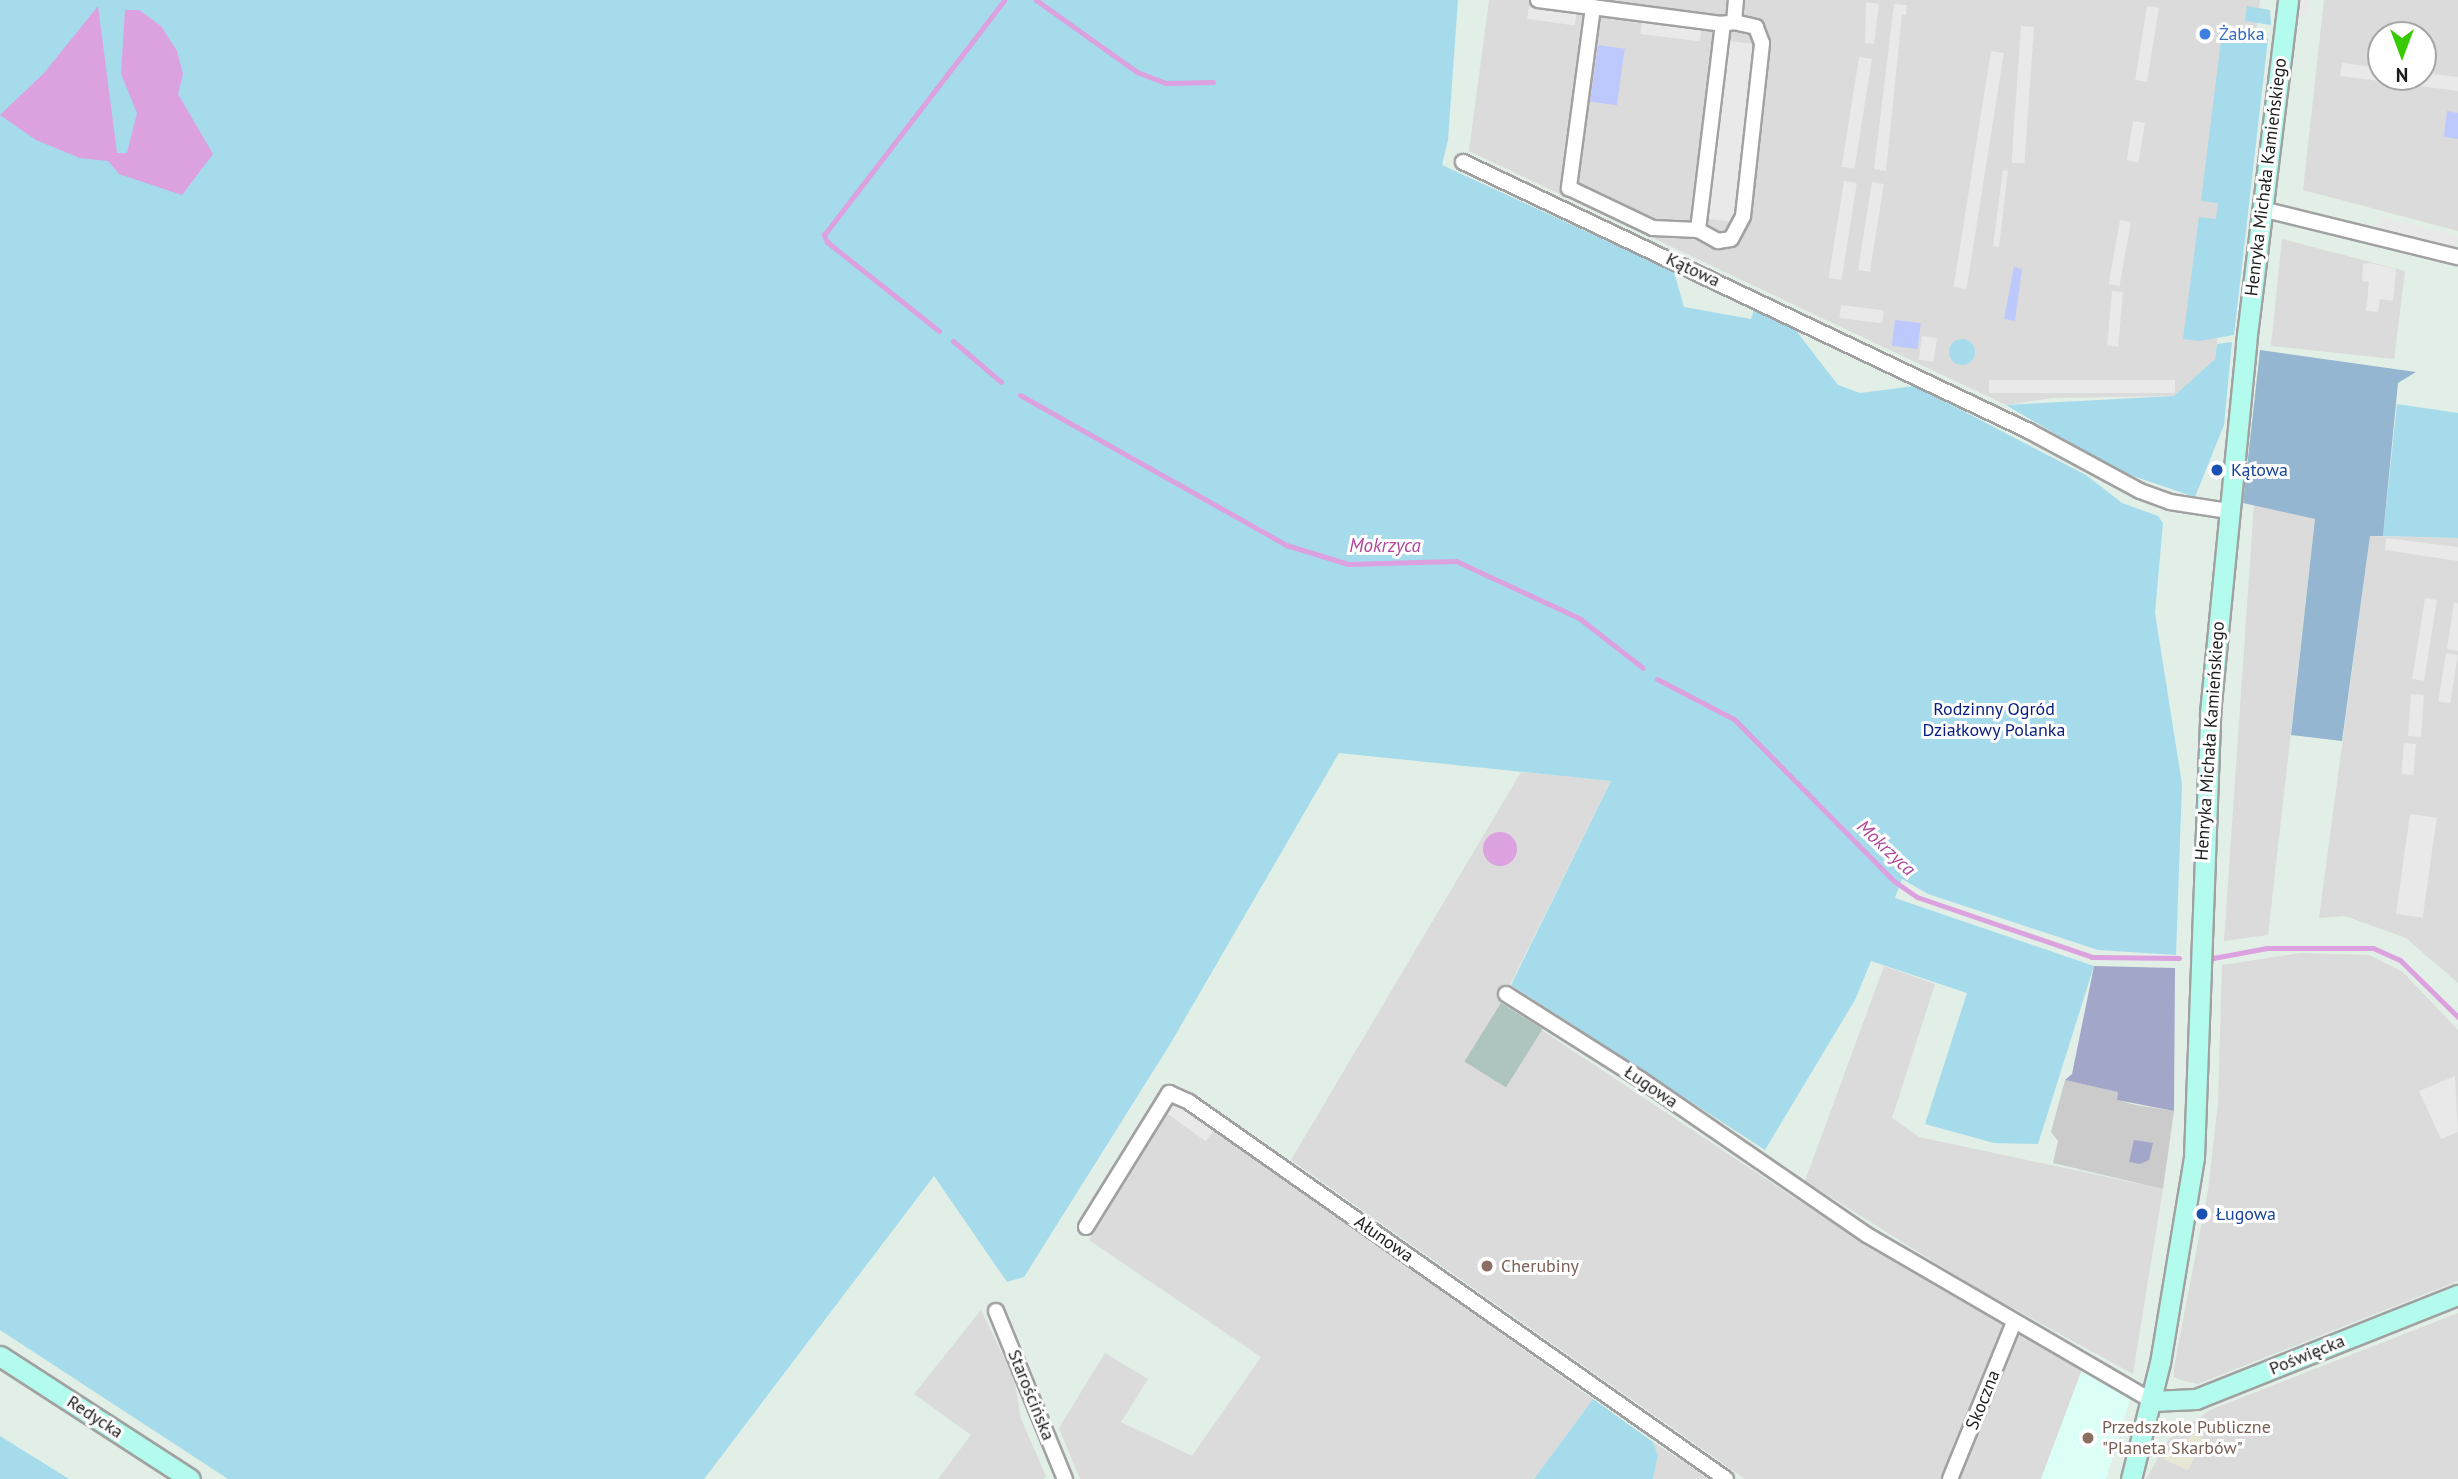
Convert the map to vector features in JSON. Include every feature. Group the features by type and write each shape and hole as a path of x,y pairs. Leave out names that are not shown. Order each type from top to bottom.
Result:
{"street":[{"path":"1538,0 1756,27 1762,43 1743,216 1731,239 1718,241 1698,230 1653,228 1569,188 1593,7"},
{"path":"1698,230 1728,23 1736,0"},
{"name":"Henryka Michała Kamieńskiego","path":"2131,1479 2152,1401 2194,1157 2206,769 2228,511 2288,0"},
{"name":"Kątowa","path":"1463,162 2029,431 2140,491 2170,502 2228,511"},
{"path":"2262,209 2458,257"},
{"name":"Ługowa","path":"1506,994 1640,1079 1867,1235 2152,1401"},
{"name":"Ałunowa","path":"1086,1227 1169,1093 1189,1102 1726,1479"},
{"name":"Poświęcka","path":"2152,1401 2196,1399 2458,1295"},
{"name":"Starościńska","path":"996,1311 1066,1479"},
{"name":"Skoczna","path":"1950,1479 2014,1322"},
{"name":"Redycka","path":"0,1356 190,1479"}],"shaded area":[{"path":"1489,0 2260,0 2215,359 2174,396 2052,398 2006,405 1469,151"},
{"path":"2296,0 2310,0 2309,13 2295,19"},
{"path":"2324,0 2458,0 2458,231 2303,190"},
{"path":"1866,2 1879,4 1874,44 1865,43"},
{"path":"1894,4 1907,5 1906,15 1902,15 1886,171 1874,169"},
{"path":"98,6 117,153 127,153 137,113 121,74 125,10 139,10 161,26 177,51 183,74 178,94 213,154 182,195 119,174 108,161 80,158 36,140 0,115 44,73"},
{"path":"1529,6 1577,13 1575,26 1527,19"},
{"path":"2147,6 2159,8 2147,82 2135,80"},
{"path":"1642,21 1702,28 1700,41 1640,34"},
{"path":"2021,26 2034,27 2024,164 2011,163"},
{"path":"1729,41 1755,44 1733,222 1707,219"},
{"path":"1598,45 1625,49 1617,105 1590,101"},
{"path":"1991,51 2004,53 1966,289 1954,287"},
{"path":"1859,57 1872,59 1854,169 1842,167"},
{"path":"2342,63 2367,66 2367,79 2340,76"},
{"path":"2437,75 2458,77 2458,91 2437,88"},
{"path":"2447,111 2458,113 2458,139 2444,137"},
{"path":"2133,121 2145,123 2139,162 2127,161"},
{"path":"2003,170 2008,171 1999,247 1993,246"},
{"path":"1844,181 1857,183 1842,280 1829,278"},
{"path":"1872,182 1884,184 1870,272 1858,270"},
{"path":"2380,217 2458,236 2455,249 2377,230"},
{"path":"2120,220 2131,222 2120,286 2109,284"},
{"path":"2282,239 2405,271 2394,359 2271,346"},
{"path":"2363,264 2396,269 2393,301 2380,299 2378,312 2366,311 2369,282 2362,281"},
{"path":"2014,267 2022,269 2015,321 2004,319"},
{"path":"2112,291 2123,292 2118,347 2107,346"},
{"path":"1841,305 1884,310 1882,323 1839,318"},
{"path":"1895,320 1921,323 1918,349 1892,346"},
{"path":"1922,336 1937,338 1934,362 1919,360"},
{"path":"2260,350 2416,372 2398,383 2383,536 2370,536 2342,741 2291,735 2315,519 2243,503"},
{"path":"1989,380 2175,380 2175,393 1989,393"},
{"path":"2254,504 2315,519 2268,935 2224,941"},
{"path":"2370,536 2458,538 2458,983 2406,938 2345,916 2319,918"},
{"path":"2386,538 2458,547 2458,561 2385,550"},
{"path":"2425,598 2437,600 2424,681 2412,679"},
{"path":"2454,603 2458,603 2458,651 2447,649"},
{"path":"2446,653 2458,655 2450,703 2438,701"},
{"path":"2411,694 2424,695 2421,737 2408,736"},
{"path":"2404,743 2416,744 2413,775 2401,774"},
{"path":"1521,772 1611,781 1501,1003 1873,1250 2082,1370 2041,1479 1745,1479 1291,1160"},
{"path":"2410,814 2437,818 2423,918 2396,914"},
{"path":"1500,832 1512,837 1517,849 1512,861 1500,866 1488,861 1483,849 1488,837"},
{"path":"2301,953 2369,955 2403,972 2458,1030 2458,1281 2198,1384 2180,1380 2174,1377 2174,1367 2208,1190 2218,1103 2222,965"},
{"path":"1884,966 1935,984 1892,1118 1919,1137 2163,1189 2133,1374 1976,1288 1805,1181"},
{"path":"2094,966 2175,968 2174,1111 2117,1100 2118,1092 2065,1080 2072,1074"},
{"path":"1501,1003 1543,1029 1506,1087 1464,1062"},
{"path":"2455,1076 2458,1132 2441,1139 2419,1091"},
{"path":"2065,1080 2119,1092 2117,1100 2174,1111 2163,1189 2053,1163 2058,1141 2051,1132"},
{"path":"1174,1101 1593,1399 1534,1479 1080,1479 1059,1428 1105,1353 1148,1379 1121,1422 1192,1456 1261,1357 1089,1240"},
{"path":"1175,1102 1214,1130 1206,1142 1167,1113"},
{"path":"2134,1140 2153,1143 2149,1160 2140,1164 2129,1162"},
{"path":"981,1310 1014,1378 1021,1419 1046,1476 1043,1479 938,1479 971,1435 914,1394"},
{"path":"2458,1313 2458,1479 2146,1479 2169,1439 2210,1410"},
{"name":"Przedszkole Publiczne \"Planeta Skarbów\"","path":"2082,1370 2131,1396 2106,1479 2041,1479"},
{"path":"2194,1434 2204,1439 2188,1470 2163,1459"},
{"path":"1653,1442 1708,1479 1653,1479 1658,1455"}],"green space":[{"name":"Rodzinny Ogród Działkowy Polanka","path":"0,0 1458,0 1448,140 1442,165 1674,272 1684,307 1751,319 1754,310 1794,328 1838,385 1860,393 1915,386 2086,475 2122,503 2158,516 2163,523 2155,613 2182,784 2176,955 2098,950 1928,894 1902,879 1895,898 2094,966 2038,1144 1994,1143 1925,1124 1967,993 1871,961 1855,1000 1765,1150 1511,985 1611,781 1339,753 1169,1046 1024,1277 1007,1282 934,1176 704,1479 228,1479 0,1330"},
{"path":"2247,6 2270,10 2271,25 2245,21"},
{"path":"2222,33 2268,39 2234,335 2199,341 2183,339 2199,217 2216,219 2218,203 2201,201"},
{"path":"1962,339 1971,343 1975,352 1971,361 1962,365 1953,361 1949,352 1953,343"},
{"path":"2232,342 2224,425 2195,497 2118,471 2006,405 2174,396 2215,359 2217,344"},
{"path":"2397,404 2458,413 2458,538 2383,536"},
{"path":"1593,1399 1653,1442 1658,1455 1653,1479 1534,1479"},
{"path":"0,1436 69,1479 0,1479"}],"waterway":[{"path":"939,331 827,242 824,235 1004,0"},
{"path":"1036,0 1137,72 1166,83 1213,82"},
{"path":"953,341 1001,382"},
{"name":"Mokrzyca","path":"1020,395 1286,545 1348,564 1456,561 1579,618 1643,668"},
{"name":"Mokrzyca","path":"1657,679 1734,719 1894,881 1917,897 2092,957 2179,958"},
{"name":"Mokrzyca","path":"2213,958 2267,948 2373,948 2400,960 2458,1017"}],"place":[{"name":"Żabka","path":"2205,34"},
{"name":"Kątowa","path":"2217,470"},
{"name":"Ługowa","path":"2202,1214"},
{"name":"Cherubiny","path":"1487,1266"},
{"name":"Przedszkole Publiczne \"Planeta Skarbów\"","path":"2088,1438"}]}
